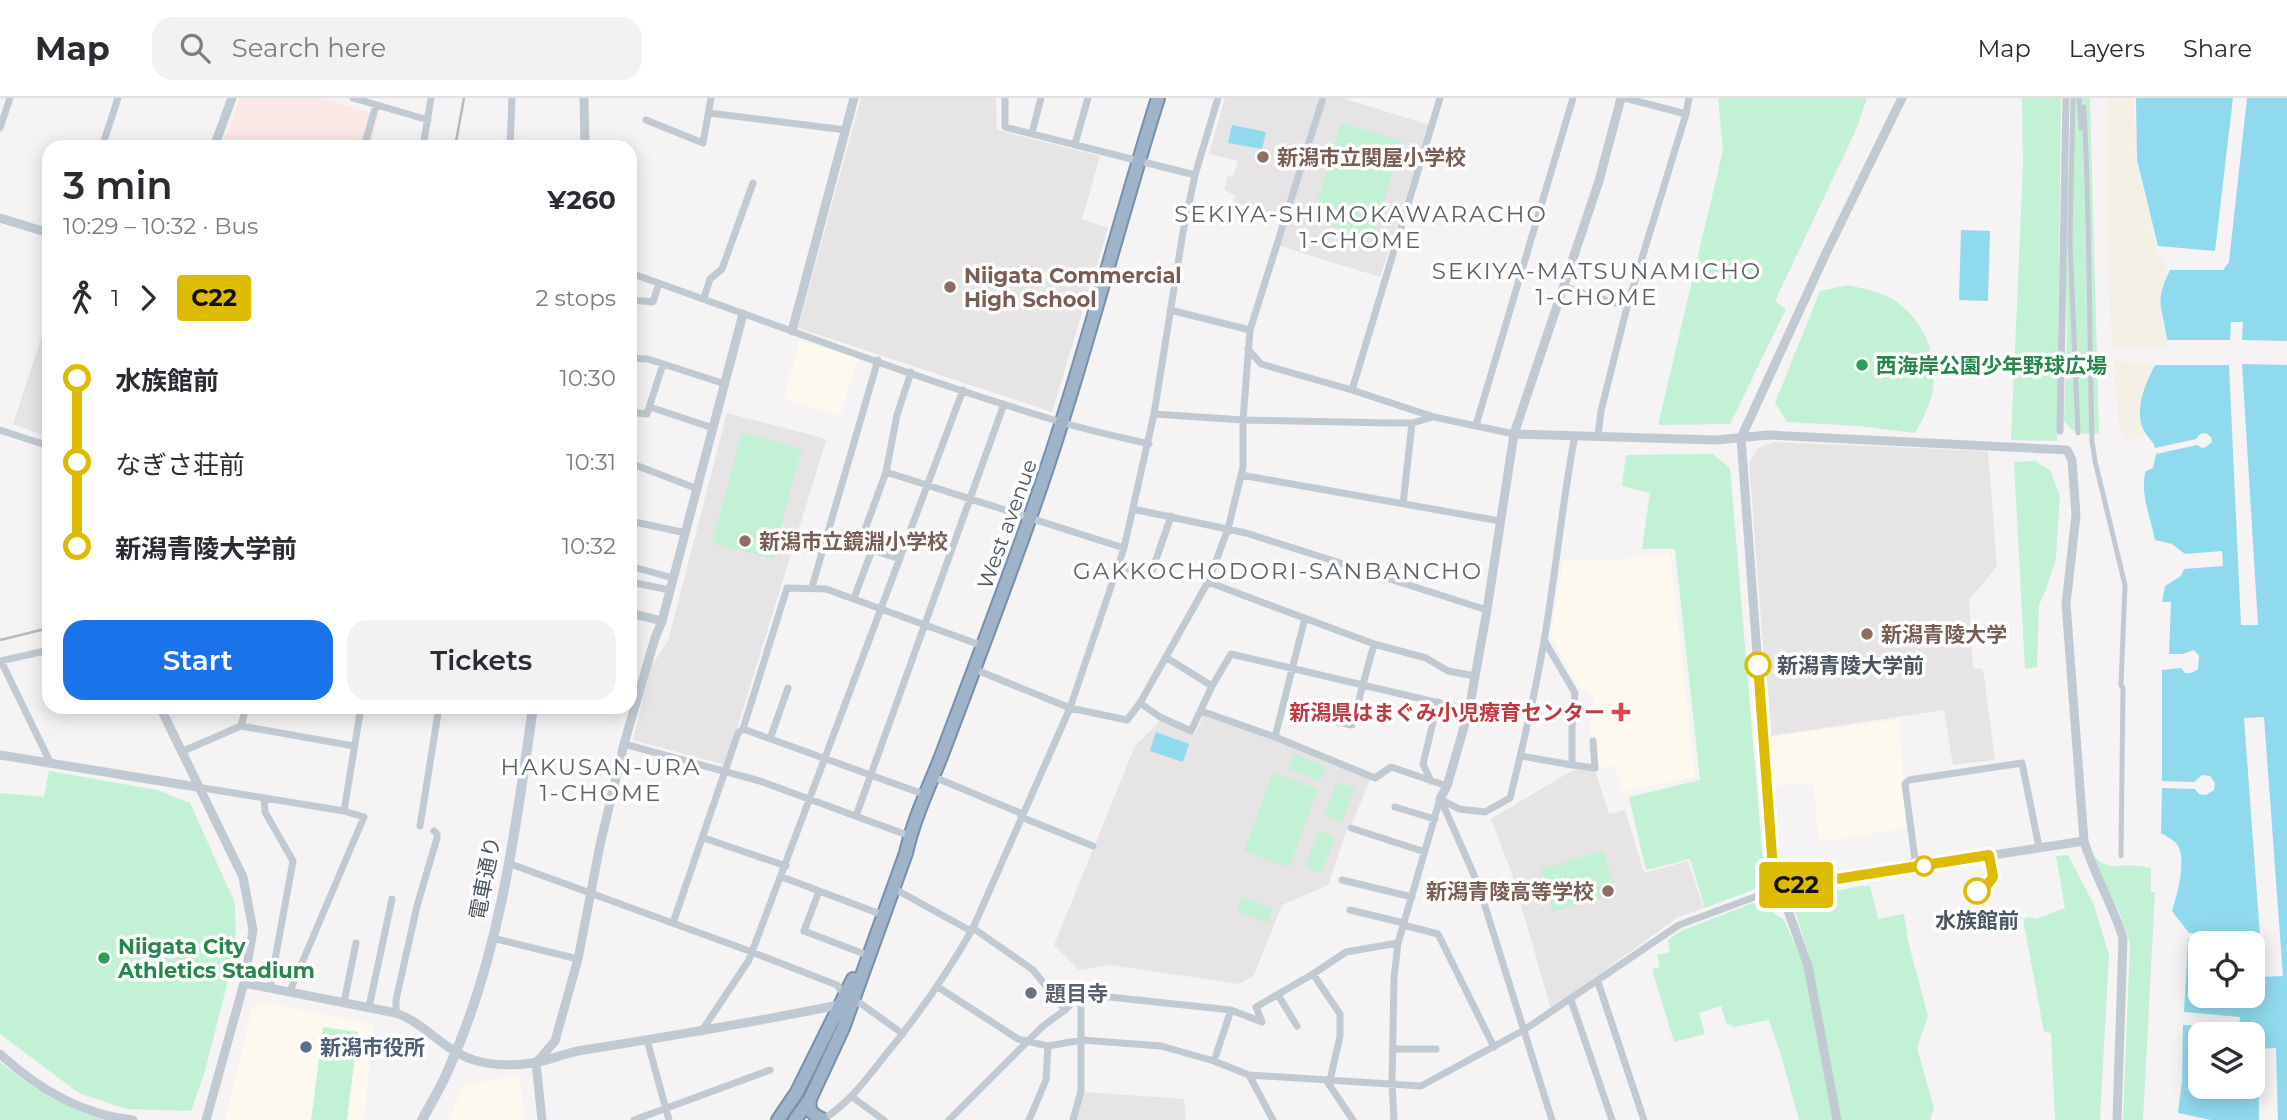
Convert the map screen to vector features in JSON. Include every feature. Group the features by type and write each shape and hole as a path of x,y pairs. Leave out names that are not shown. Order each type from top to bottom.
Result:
{"highway":[{"name":"West avenue","path":"778,1120 802,1083 867,955 883,915 906,853 909,836 983,646 1063,423 1158,98"},
{"name":"West avenue","path":"795,1120 810,1099 828,1062 844,1000"},
{"path":"810,1099 809,1107 812,1113 821,1120"}],"main road":[{"name":"電車通り","path":"422,1120 449,1070 492,938 508,863 532,714"}],"street":[{"path":"0,128 10,98"},
{"path":"104,140 118,98"},
{"path":"217,140 232,98"},
{"path":"353,98 428,120"},
{"path":"424,140 431,98"},
{"path":"510,140 512,98"},
{"path":"584,98 585,140"},
{"path":"646,121 703,143 711,98"},
{"path":"792,331 854,98"},
{"path":"1004,98 1005,127 1195,175"},
{"path":"1032,133 1041,98"},
{"path":"1075,144 1088,98"},
{"path":"821,1120 852,1097 938,987 972,929 1070,708 1124,548 1149,444 1195,175 1218,98"},
{"path":"974,669 1070,708 1127,720 1140,703 1208,582 1228,529 1241,475 1250,330 1323,98"},
{"path":"1352,390 1440,98"},
{"path":"1476,425 1573,98"},
{"path":"1392,1120 1394,978 1398,943 1469,710 1514,434 1599,181 1623,98 1686,114"},
{"path":"1598,435 1601,411 1627,307 1689,98"},
{"path":"1837,1120 1808,966 1773,869 1741,438 1826,253 1902,98"},
{"path":"2060,431 2066,98"},
{"path":"2073,98 2070,242 2078,433"},
{"path":"2079,98 2081,128 2085,128"},
{"path":"366,140 376,105"},
{"path":"2084,107 2092,441 2125,585 2121,685 2121,856"},
{"path":"709,113 846,130"},
{"path":"704,298 710,279 722,270 752,183"},
{"path":"0,218 42,231"},
{"path":"637,275 1004,404 1063,423 1149,444"},
{"path":"637,301 653,302 659,283"},
{"path":"1563,286 1627,307"},
{"path":"1170,310 1250,330"},
{"path":"637,700 662,621 743,314"},
{"path":"1248,349 1261,364 1434,417 1514,434 1716,440 1768,435 2067,450 2072,460 2076,515 2066,604 2084,841 2118,919 2123,939 2117,1120"},
{"path":"637,358 649,359 725,384"},
{"path":"812,587 878,360"},
{"path":"637,413 646,415 663,364"},
{"path":"900,559 860,543 886,472 897,415 911,372"},
{"path":"701,1032 752,952 963,390"},
{"path":"856,816 1004,404"},
{"path":"650,407 713,428"},
{"path":"1154,414 1412,423 1434,417"},
{"path":"1403,504 1412,423"},
{"path":"0,430 42,444"},
{"path":"1440,799 1460,809 1485,812 1510,798 1521,757 1544,639 1561,530 1562,503 1575,435"},
{"path":"637,466 698,489"},
{"path":"886,472 1124,548"},
{"path":"1241,475 1500,521"},
{"path":"1133,509 1228,529 1309,551 1487,610"},
{"path":"1118,565 1150,577 1171,516"},
{"path":"637,523 685,533"},
{"path":"854,598 872,550"},
{"path":"637,568 673,578"},
{"path":"1208,582 1374,644 1426,659 1448,671 1475,676"},
{"path":"637,583 670,590"},
{"path":"673,923 738,733 743,729 787,588 826,589 983,646"},
{"path":"637,615 662,621"},
{"path":"1275,737 1304,618"},
{"path":"1544,639 1575,694 1572,765"},
{"path":"1331,721 1352,725 1374,644"},
{"path":"42,652 0,661 50,762"},
{"path":"1140,703 1160,718 1191,732 1212,686 1231,654 1469,710"},
{"path":"1167,658 1212,686"},
{"path":"770,739 788,688"},
{"path":"1431,780 1423,764 1438,702"},
{"path":"1200,711 1275,737 1375,778 1391,768 1447,786"},
{"path":"163,714 243,877 253,930 244,983 206,1120"},
{"path":"241,726 244,714"},
{"path":"344,811 360,714"},
{"path":"420,826 438,714"},
{"path":"542,1120 536,1063 555,1041 578,959 590,893 633,714"},
{"path":"181,752 241,726 354,746"},
{"path":"743,729 926,795"},
{"path":"1521,757 1595,768 1593,741"},
{"path":"624,744 727,771 909,836"},
{"path":"0,755 344,811 364,817 290,991"},
{"path":"1916,867 1905,784 1909,780 2022,763 2039,847"},
{"path":"934,777 1093,846"},
{"path":"264,799 265,812 293,861 270,988"},
{"path":"1440,799 1478,884 1552,1120"},
{"path":"1395,807 1435,819"},
{"path":"1351,828 1425,852"},
{"path":"396,1013 396,1000 414,920 437,838 434,831"},
{"path":"704,838 786,866"},
{"path":"938,987 1026,1042 1048,1046 1082,1040 1161,1046 1214,1061 1248,1075 1421,1086 1524,1030 1679,925 1779,888 2084,841"},
{"path":"508,863 837,985 844,1000"},
{"path":"782,877 883,915"},
{"path":"1342,880 1412,897"},
{"path":"893,888 972,929 1033,970 1065,1010"},
{"path":"819,891 804,931 867,955"},
{"path":"369,1007 392,899"},
{"path":"1350,910 1438,934 1494,1047"},
{"path":"492,938 578,959"},
{"path":"344,1002 356,943"},
{"path":"1081,994 1231,1010 1262,1022 1256,1007 1346,952 1398,943"},
{"path":"1313,974 1340,1014 1339,1036 1328,1080 1353,1120"},
{"path":"1598,982 1644,1120"},
{"path":"244,983 396,1013 416,1023 456,1051 488,1063 536,1063 579,1050 701,1032 844,1000 860,1003 903,1034"},
{"path":"948,1120 1026,1042 1081,994"},
{"path":"1073,1120 1081,1091 1081,994"},
{"path":"1278,995 1297,1026"},
{"path":"1572,1000 1612,1120"},
{"path":"1214,1061 1231,1010"},
{"path":"648,1040 669,1120"},
{"path":"1029,1120 1046,1080 1048,1046"},
{"path":"1393,1049 1436,1049"},
{"path":"0,1054 55,1095 76,1105 133,1120"},
{"path":"634,1120 770,1070"},
{"path":"1248,1075 1273,1120"},
{"path":"852,1097 884,1120"}],"shaded area":[{"path":"240,98 321,98 379,115 372,140 225,140"},
{"name":"Niigata Commercial High School","path":"861,98 996,98 997,130 1100,156 1082,219 1108,228 1052,412 798,328"},
{"name":"新潟市立関屋小学校","path":"1225,98 1320,98 1284,217 1234,202 1235,195 1224,190 1228,176 1233,177 1238,161 1209,154"},
{"path":"1325,98 1343,98 1429,125 1380,277 1280,246"},
{"path":"42,335 42,434 13,424"},
{"path":"799,341 858,358 840,415 784,399"},
{"name":"新潟市立鏡淵小学校","path":"727,413 826,441 727,761 722,764 633,740 651,666 668,641"},
{"name":"新潟青陵大学","path":"1774,442 1988,451 1997,566 1969,600 1973,668 1983,669 1995,760 1953,765 1944,710 1770,736 1749,462 1758,448"},
{"path":"1670,553 1695,777 1622,791 1615,766 1597,768 1590,716 1595,695 1578,686 1551,636 1563,561 1615,560"},
{"path":"1204,714 1371,778 1352,823 1347,828 1328,885 1282,905 1254,975 1239,984 1111,965 1079,970 1054,945 1135,746 1160,721 1195,735"},
{"path":"1899,719 1907,828 1819,842 1813,782 1772,787 1769,737"},
{"name":"新潟青陵高等学校","path":"1573,770 1595,770 1609,814 1625,810 1644,873 1688,861 1704,908 1678,917 1551,1009 1511,871 1491,819"},
{"name":"新潟市役所","path":"263,1002 374,1024 364,1120 225,1120 252,1007"},
{"name":"新潟市役所","path":"516,1076 519,1078 525,1120 448,1120 462,1085"},
{"path":"1084,1092 1184,1099 1186,1120 1077,1120"}],"green space":[{"path":"1718,98 1867,98 1856,130 1775,301 1786,309 1730,424 1658,425 1723,150"},
{"path":"2022,98 2061,98 2057,441 2011,440 2023,166"},
{"path":"2071,98 2090,98 2099,433 2094,434 2075,431 2064,420 2067,333 2065,253"},
{"path":"1341,123 1402,141 1373,238 1312,220"},
{"name":"西海岸公園少年野球広場","path":"1848,285 1877,292 1906,309 1929,346 1933,360 1933,390 1915,433 1787,422 1775,403 1820,291"},
{"path":"742,433 802,449 772,559 712,543"},
{"path":"1713,454 1730,468 1765,885 1705,908 1690,859 1646,870 1629,797 1700,780 1675,549 1642,549 1650,493 1622,486 1626,455"},
{"path":"2035,461 2050,470 2060,496 2056,558 2039,605 2037,667 2025,669 2014,462"},
{"path":"1295,754 1326,767 1320,781 1289,769"},
{"name":"Niigata City Athletics Stadium","path":"49,771 157,790 190,803 235,903 236,949 205,1071 191,1111 126,1109 79,1093 0,1034 0,793 44,797"},
{"path":"1273,773 1318,789 1289,868 1244,851"},
{"path":"1337,782 1355,788 1342,822 1324,815"},
{"path":"1318,831 1335,837 1322,873 1305,867"},
{"path":"1604,851 1616,894 1553,912 1541,869"},
{"path":"2068,855 2094,905 2109,955 2100,1120 2055,1120 2051,1033 2044,1032 2023,919 2036,919 2065,908 2056,856"},
{"path":"2094,856 2109,866 2151,868 2151,892 2155,892 2143,1120 2123,1120 2130,943"},
{"path":"1870,885 1878,919 1904,914 1908,941 1928,1016 1917,1048 1934,1108 1930,1120 1840,1120 1812,965 1795,911 1803,896"},
{"path":"1242,897 1273,909 1268,923 1237,911"},
{"path":"1753,903 1784,920 1805,968 1834,1120 1799,1120 1769,1020 1734,1027 1726,1023 1721,1006 1699,1013 1705,1034 1674,1042 1652,969 1660,967 1657,955 1670,952 1668,940 1681,931"},
{"path":"323,1027 358,1032 347,1120 311,1120"},
{"path":"0,1062 51,1097 108,1120 0,1120"}],"sand":[{"path":"2108,98 2134,98 2136,157 2158,254 2168,270 2160,299 2168,346 2112,348 2108,261"},
{"path":"2114,361 2153,363 2140,407 2145,435 2134,441 2126,438 2119,424"}],"water":[{"path":"2136,98 2233,98 2215,251 2158,246 2137,160"},
{"path":"2247,98 2287,98 2287,341 2242,340 2243,322 2231,322 2230,340 2167,340 2161,298 2170,270 2223,270 2229,262"},
{"path":"1232,125 1266,132 1262,149 1228,143"},
{"path":"1961,230 1990,231 1988,301 1959,300"},
{"path":"2242,364 2287,365 2287,1120 2211,1120 2178,1113 2182,1082 2183,1025 2188,1025 2188,1099 2265,1099 2265,1022 2240,1022 2240,1017 2184,1012 2188,939 2188,1008 2265,1008 2265,931 2188,932 2172,911 2180,876 2181,857 2176,843 2161,833 2162,788 2195,789 2199,794 2206,795 2214,790 2215,783 2210,776 2202,775 2194,782 2162,781 2162,670 2181,668 2185,673 2191,673 2198,669 2199,656 2194,650 2183,654 2169,654 2171,602 2162,602 2165,586 2181,576 2184,569 2223,566 2222,551 2185,554 2172,544 2155,540 2145,496 2146,471 2153,468 2156,454 2197,445 2202,448 2212,442 2206,433 2200,434 2196,439 2155,448 2142,426 2140,408 2144,390 2155,365 2229,365 2241,625 2258,625"},
{"path":"1156,732 1189,744 1183,762 1150,751"}],"pier":[{"path":"2264,717 2283,976 2265,977 2265,931 2260,931 2244,718"},
{"path":"2276,1048 2278,1120 2259,1120 2259,1099 2265,1099 2265,1049"}],"railway":[{"path":"456,140 464,98"},
{"path":"0,640 42,630"}],"bus line":[{"name":"C22","path":"1758,665 1773,869 1779,888 1989,855 1993,877 1985,888 1977,891"}],"place":[{"name":"新潟市立関屋小学校","path":"1263,157"},
{"name":"Niigata Commercial High School","path":"950,287"},
{"name":"西海岸公園少年野球広場","path":"1862,365"},
{"name":"新潟市立鏡淵小学校","path":"745,541"},
{"name":"新潟青陵大学","path":"1867,634"},
{"name":"新潟青陵大学前","path":"1758,665"},
{"name":"新潟県はまぐみ小児療育センター","path":"1621,712"},
{"name":"新潟青陵高等学校","path":"1608,891"},
{"name":"水族館前","path":"1977,891"},
{"name":"Niigata City Athletics Stadium","path":"104,958"},
{"name":"題目寺","path":"1031,993"},
{"name":"新潟市役所","path":"306,1047"}],"district":[{"name":"SEKIYA-SHIMOKAWARACHO 1-CHOME","path":"1361,227"},
{"name":"SEKIYA-MATSUNAMICHO 1-CHOME","path":"1597,284"},
{"name":"GAKKOCHODORI-SANBANCHO","path":"1278,571"},
{"name":"HAKUSAN-URA 1-CHOME","path":"601,780"}]}
